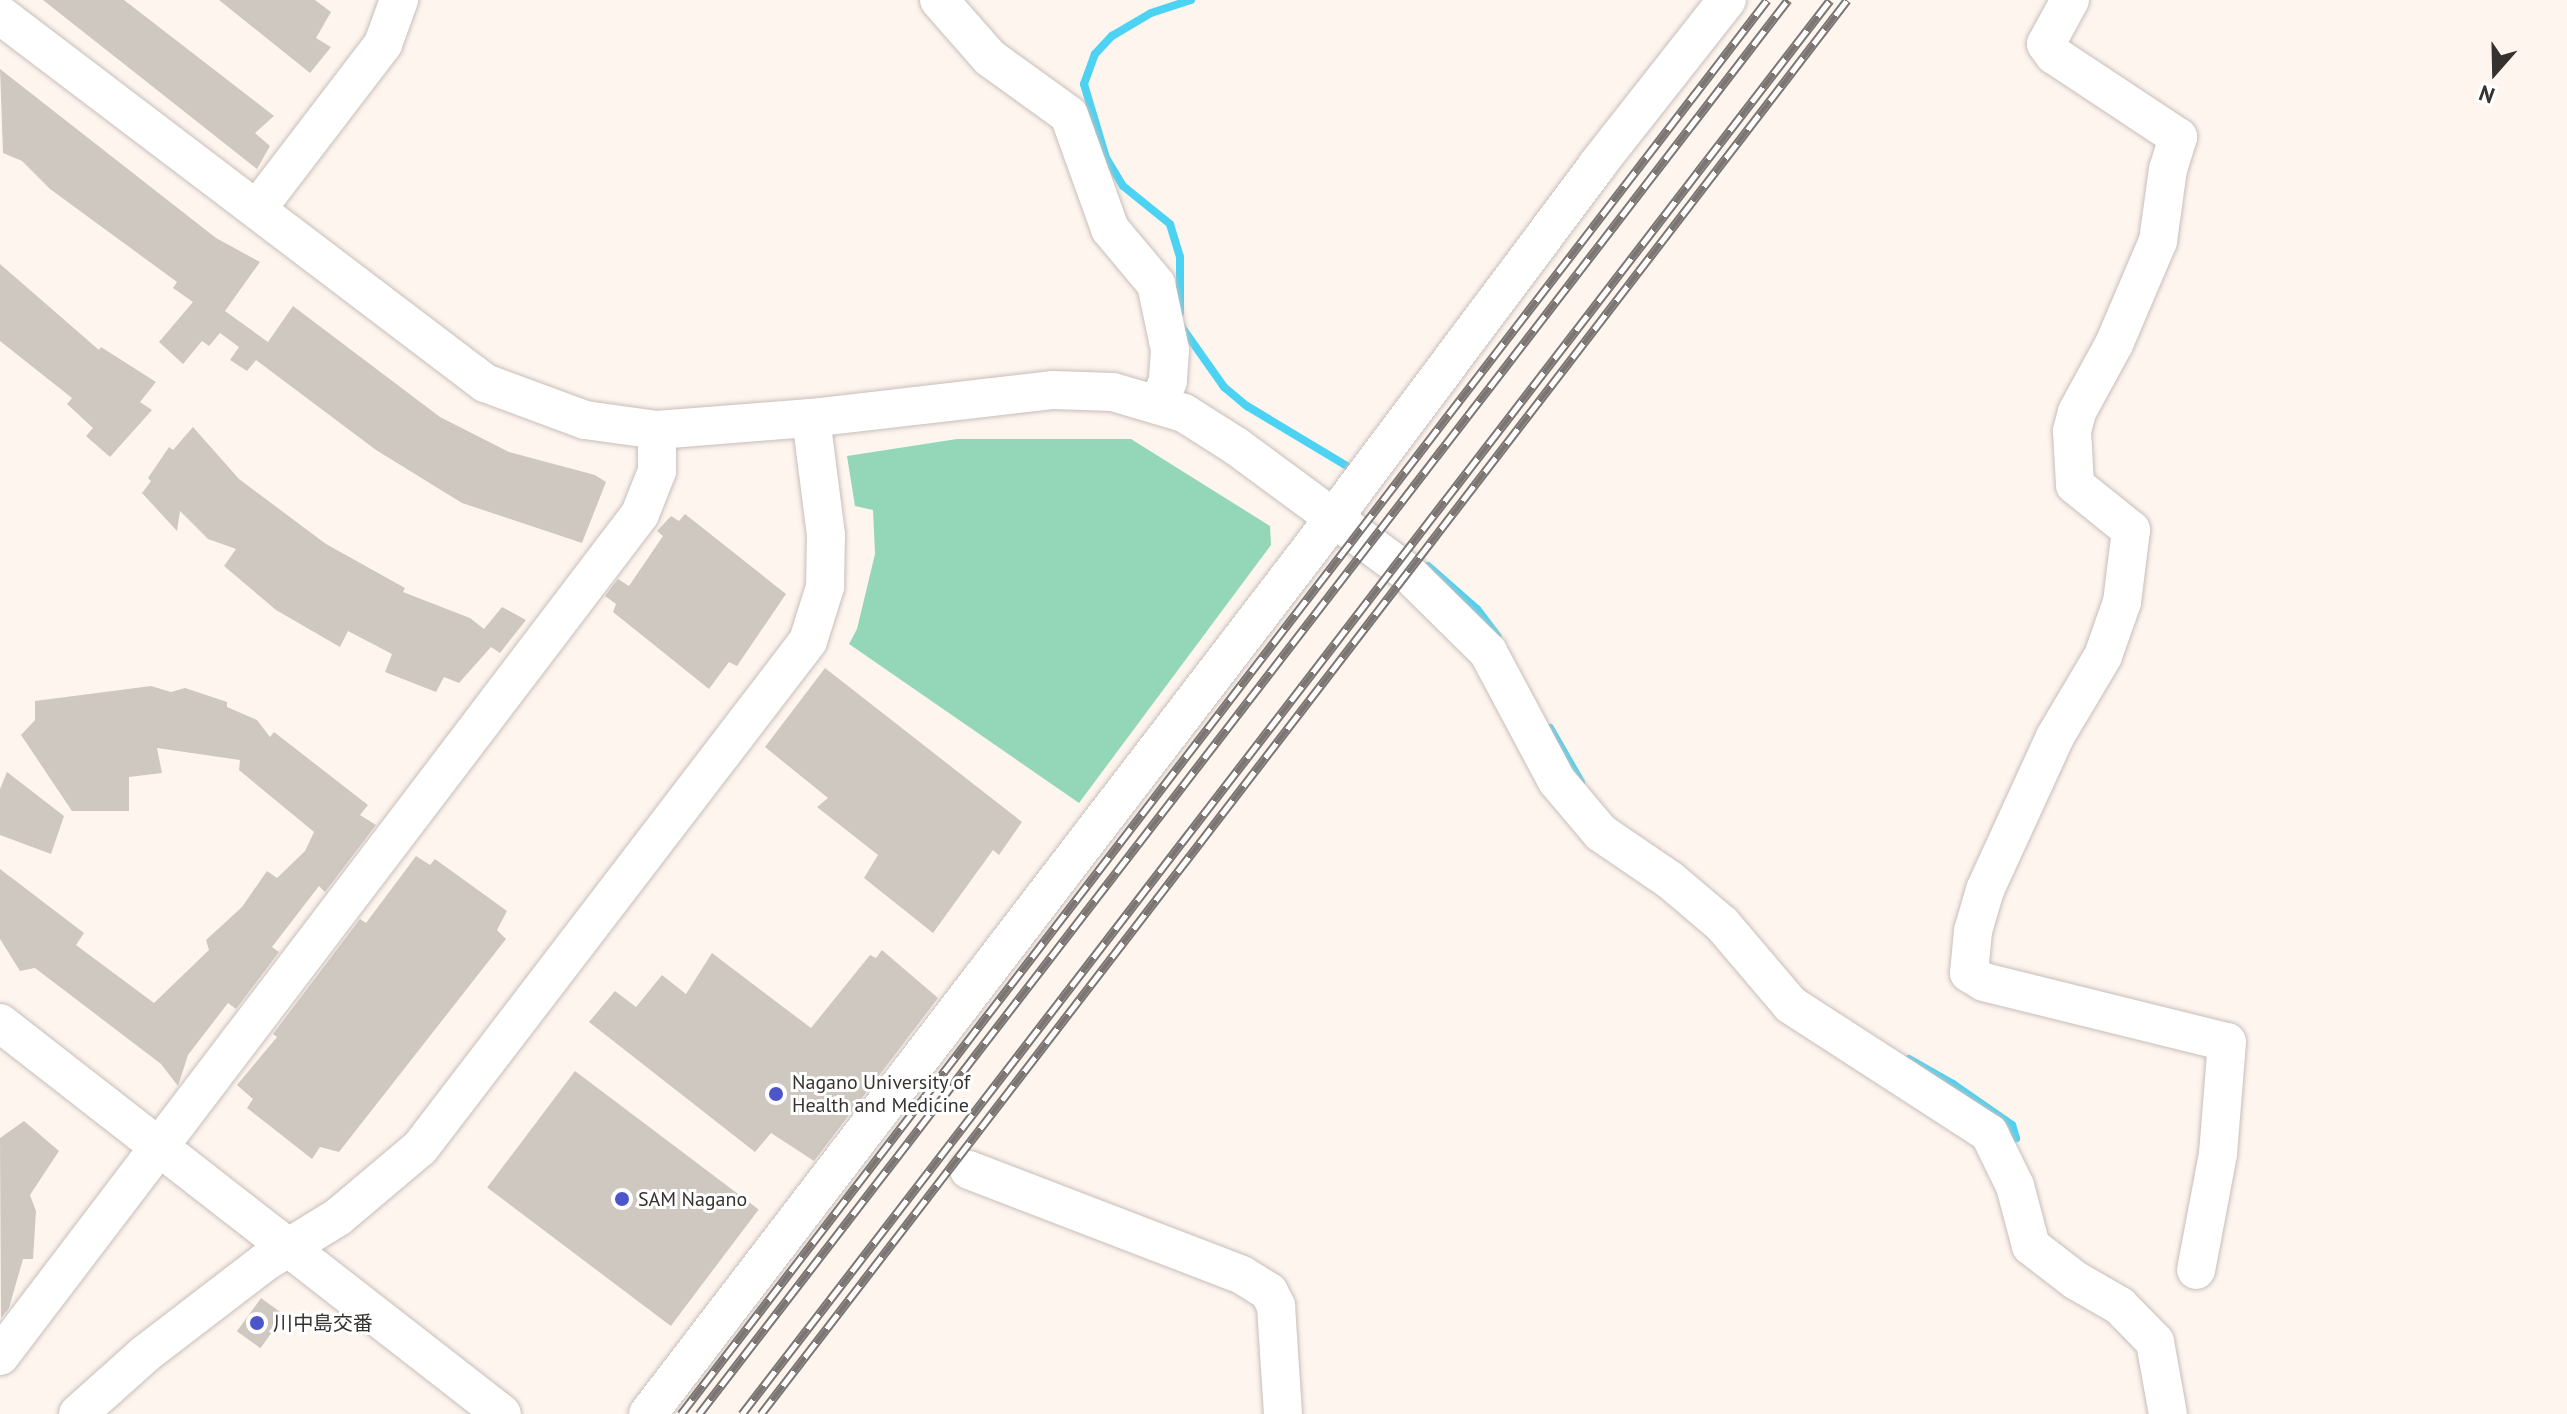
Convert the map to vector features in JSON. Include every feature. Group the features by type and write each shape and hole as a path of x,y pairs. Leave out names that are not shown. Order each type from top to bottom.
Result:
{"street":[{"path":"257,209 383,44 399,0"},
{"path":"939,0 990,58 1069,115 1110,229 1156,284 1170,350 1168,381 1158,405"},
{"path":"648,1414 1335,516 1597,165 1727,0"},
{"path":"2070,0 2046,44 2054,55 2178,137 2168,169 2158,241 2114,344 2077,412 2072,431 2075,485 2131,530 2122,602 2103,656 2055,737 1985,890 1973,931 1969,973 1984,982 2227,1042 2218,1154 2196,1270"},
{"path":"0,15 485,383 585,420 657,430 811,418 1053,390 1113,392 1184,413 1335,516 1407,572 1488,652 1557,781 1601,833 1670,880 1722,924 1791,1005 1989,1133 2015,1186 2031,1246 2075,1280 2120,1306 2155,1342 2168,1414"},
{"path":"78,1414 145,1354 291,1246 338,1217 420,1148 808,641 825,587 826,535 811,418"},
{"path":"0,1356 640,514 657,471 657,430"},
{"path":"0,1023 291,1246 494,1412"},
{"path":"969,1170 1242,1275 1269,1292 1276,1306 1283,1414"}],"green space":[{"path":"957,439 1131,439 1270,526 1271,545 1079,803 849,644 857,629 875,554 873,510 855,506 847,456"}],"building":[{"path":"43,0 124,0 274,116 255,133 270,146 257,169"},
{"path":"219,0 315,0 331,12 316,38 331,47 310,73"},
{"path":"0,69 216,238 260,262 225,311 268,342 293,306 440,417 509,452 595,475 606,482 582,543 462,503 376,450 256,360 247,371 230,360 239,347 220,333 209,346 202,341 183,364 159,342 193,302 173,288 177,282 50,189 22,161 3,153"},
{"path":"0,264 99,350 101,347 156,382 140,402 152,410 110,457 86,436 93,428 67,404 72,398 0,341"},
{"path":"193,427 239,479 326,544 405,588 403,592 470,618 484,629 502,607 526,620 500,653 491,647 459,683 444,677 436,692 385,672 392,654 348,631 340,647 276,610 224,566 236,549 208,539 180,511 177,531 142,493 151,481 148,478 169,447 173,450"},
{"path":"685,514 786,594 737,666 729,662 709,689 613,612 616,604 605,596 618,579 629,586 663,536 657,531 671,516 679,521"},
{"path":"825,668 1022,822 999,855 993,850 933,933 864,878 878,855 817,807 828,798 765,747"},
{"path":"151,686 171,692 185,688 227,702 227,707 257,720 270,737 274,732 368,805 360,815 376,825 325,892 319,886 272,947 279,952 236,1009 228,1003 188,1055 178,1086 161,1064 35,968 20,971 0,939 0,869 84,933 76,945 154,1003 209,950 206,940 242,907 267,871 277,878 305,851 314,832 239,770 240,760 157,748 162,773 129,777 129,811 72,811 21,735 35,720 35,701"},
{"path":"7,772 64,816 51,854 0,835 0,789"},
{"path":"416,856 430,865 435,859 507,911 497,930 506,939 339,1152 320,1147 312,1159 247,1108 253,1099 237,1085 277,1037 273,1034 360,919 366,923"},
{"path":"882,950 938,998 814,1161 771,1133 755,1152 589,1022 615,991 636,1007 662,975 686,994 712,953 811,1028 870,955 876,958"},
{"name":"SAM Nagano","path":"575,1071 759,1209 671,1326 487,1188"},
{"path":"24,1121 59,1151 30,1195 36,1211 33,1259 23,1259 9,1308 1,1318 0,1138"},
{"path":"261,1298 284,1315 260,1348 237,1331"}],"waterway":[{"path":"1180,313 1180,257 1170,224 1123,186 1106,158 1084,84 1095,54 1112,36 1151,13 1191,0"},
{"path":"1181,326 1224,387 1247,406 1355,471"},
{"path":"1428,566 1477,609 1497,636"},
{"path":"1550,728 1581,782"},
{"path":"1909,1059 1953,1084 2012,1125 2016,1138"}],"railway":[{"path":"681,1414 1767,0"},
{"path":"699,1414 1788,0"},
{"path":"742,1414 1830,0"},
{"path":"761,1414 1847,0"}],"place":[{"name":"Nagano University of Health and Medicine","path":"776,1094"},
{"name":"SAM Nagano","path":"622,1199"},
{"name":"川中島交番","path":"257,1323"}]}
